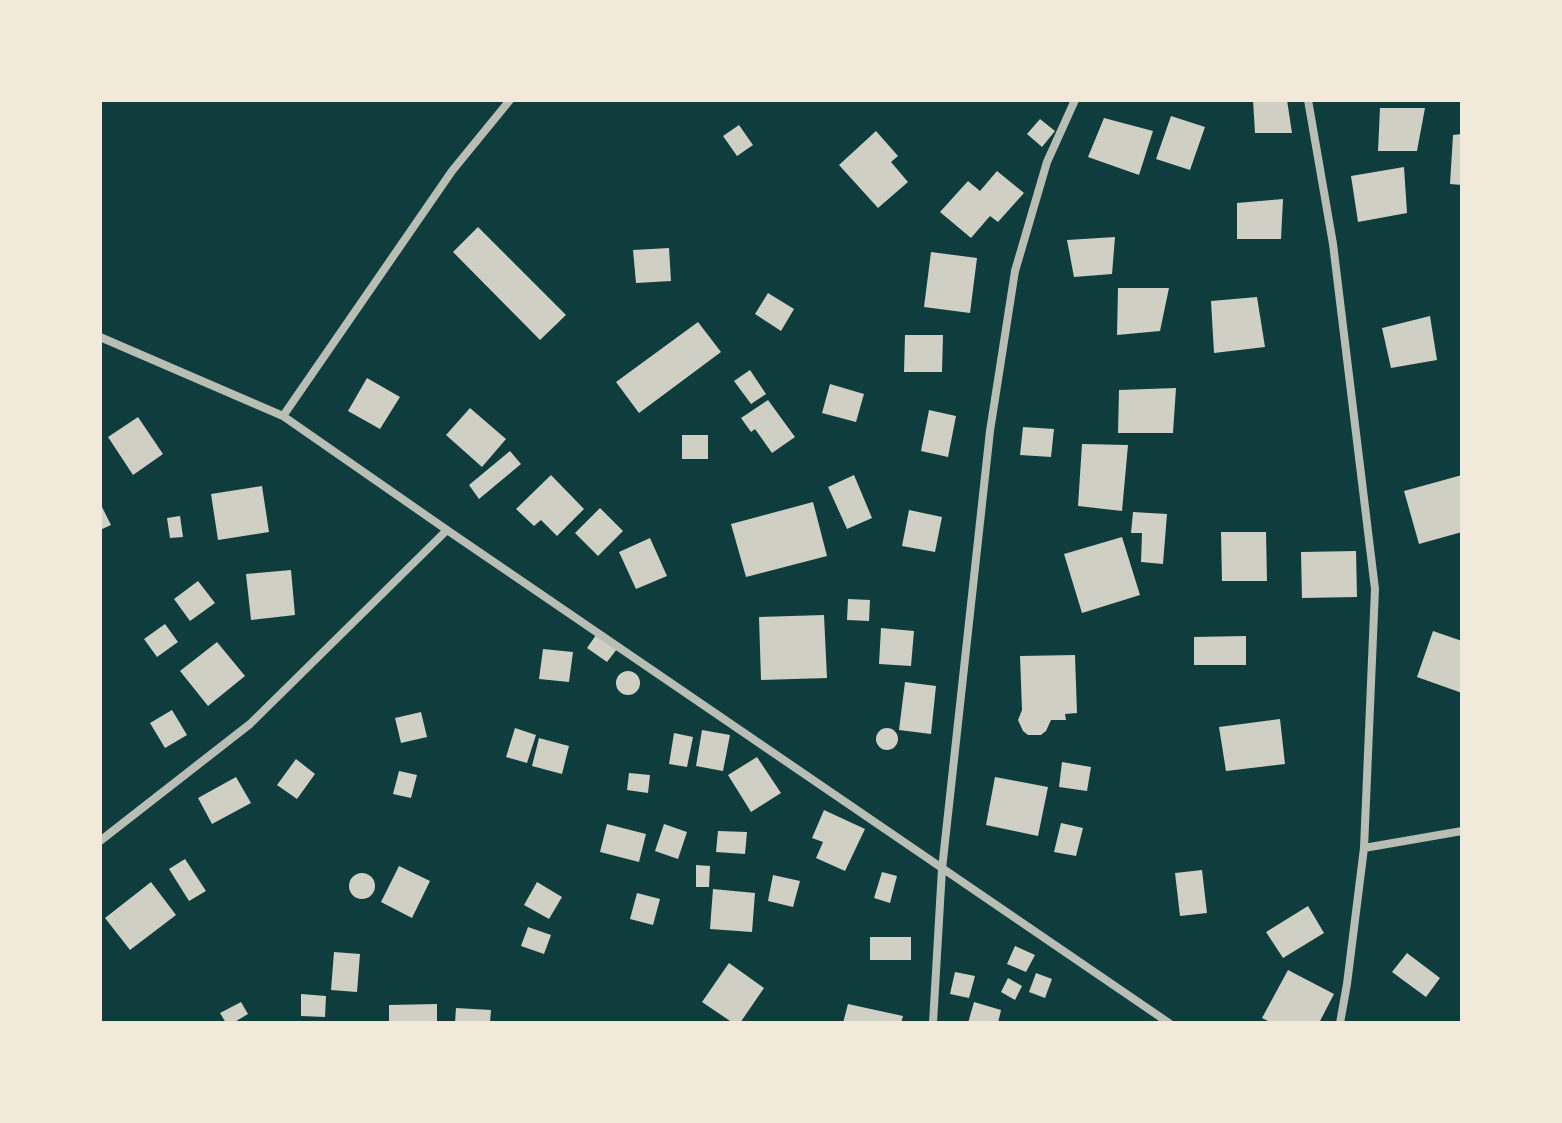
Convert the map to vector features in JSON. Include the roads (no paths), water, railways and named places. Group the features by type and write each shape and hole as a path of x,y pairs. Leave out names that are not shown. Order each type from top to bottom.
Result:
{"street":[{"path":"283,416 452,171 510,100"},
{"path":"933,1023 942,869 990,431 1015,271 1047,162 1075,100"},
{"path":"1308,100 1333,244 1375,589 1364,848 1340,1023"},
{"path":"100,337 283,416 1169,1023"},
{"path":"100,841 250,724 447,530"},
{"path":"1364,848 1462,831"}]}
